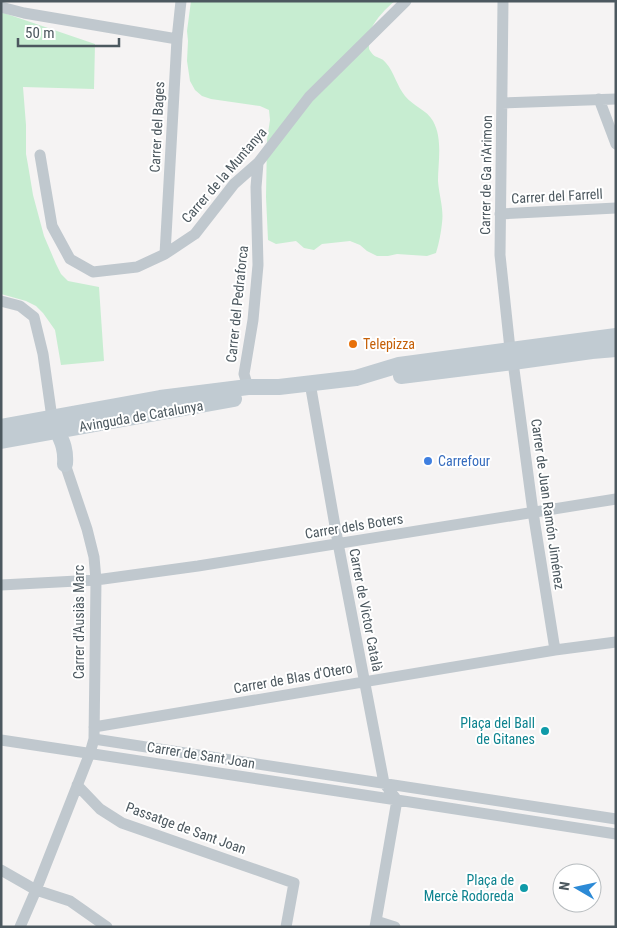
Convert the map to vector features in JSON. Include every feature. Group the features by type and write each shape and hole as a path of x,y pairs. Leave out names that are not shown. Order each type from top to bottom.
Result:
{"street":[{"name":"Carrer del Bages","path":"165,254 177,39 181,1"},
{"name":"Carrer de la Muntanya","path":"40,155 52,226 70,259 93,272 136,267 165,254 195,234 234,184 258,163 309,97 406,1"},
{"name":"Carrer de Ga n'Arimon","path":"503,1 500,255 511,356"},
{"path":"1,7 24,13 177,39"},
{"path":"502,103 616,98"},
{"path":"599,99 616,144"},
{"name":"Carrer del Pedraforca","path":"248,387 244,374 253,320 258,265 256,187 258,163"},
{"name":"Carrer del Farrell","path":"500,214 616,208"},
{"path":"1,301 20,306 34,316 43,354 54,425 63,442 65,458"},
{"name":"Avinguda de Catalunya","path":"1,441 31,436 54,425 160,398 248,387 279,387 356,378 376,379 423,373 616,336"},
{"name":"Avinguda de Catalunya","path":"356,378 399,365 511,356 547,358 616,349"},
{"name":"Carrer de Juan Ramón Jiménez","path":"511,356 555,650"},
{"name":"Carrer de Victor Català","path":"310,383 338,543 384,783"},
{"name":"Avinguda de Catalunya","path":"1,426 116,421 247,397 279,387"},
{"path":"1,433 137,409 169,411"},
{"path":"65,458 71,444 78,438 103,432 116,421"},
{"path":"31,436 45,438 65,458"},
{"name":"Carrer d'Ausiàs Marc","path":"20,927 94,739 96,580 94,557 65,458"},
{"name":"Carrer dels Boters","path":"1,585 96,580 198,566 616,498"},
{"name":"Carrer de Blas d'Otero","path":"94,727 555,650 616,642"},
{"name":"Carrer de Sant Joan","path":"94,739 616,819"},
{"name":"Carrer de Sant Joan","path":"1,740 616,834"},
{"path":"384,783 397,800 375,924 395,927"},
{"name":"Passatge de Sant Joan","path":"77,786 100,809 122,823 294,883 286,927"},
{"path":"1,870 36,890 70,901 107,927"}],"green space":[{"path":"191,1 395,1 371,29 369,49 374,56 385,62 405,96 430,117 436,128 439,143 438,181 442,218 436,253 427,256 397,254 377,256 350,241 322,244 314,250 304,248 296,241 276,244 268,240 266,197 269,110 260,106 211,99 202,96 195,90 190,81 187,61 187,31"},
{"path":"1,12 95,44 94,89 23,87 26,154 33,195 44,236 61,274 68,281 99,287 104,361 61,365 55,330 43,313 36,306 26,301 1,294"}],"place":[{"name":"Telepizza","path":"353,344"},
{"name":"Carrefour","path":"428,461"},
{"name":"Plaça del Ball de Gitanes","path":"545,731"},
{"name":"Plaça de Mercè Rodoreda","path":"524,888"}]}
